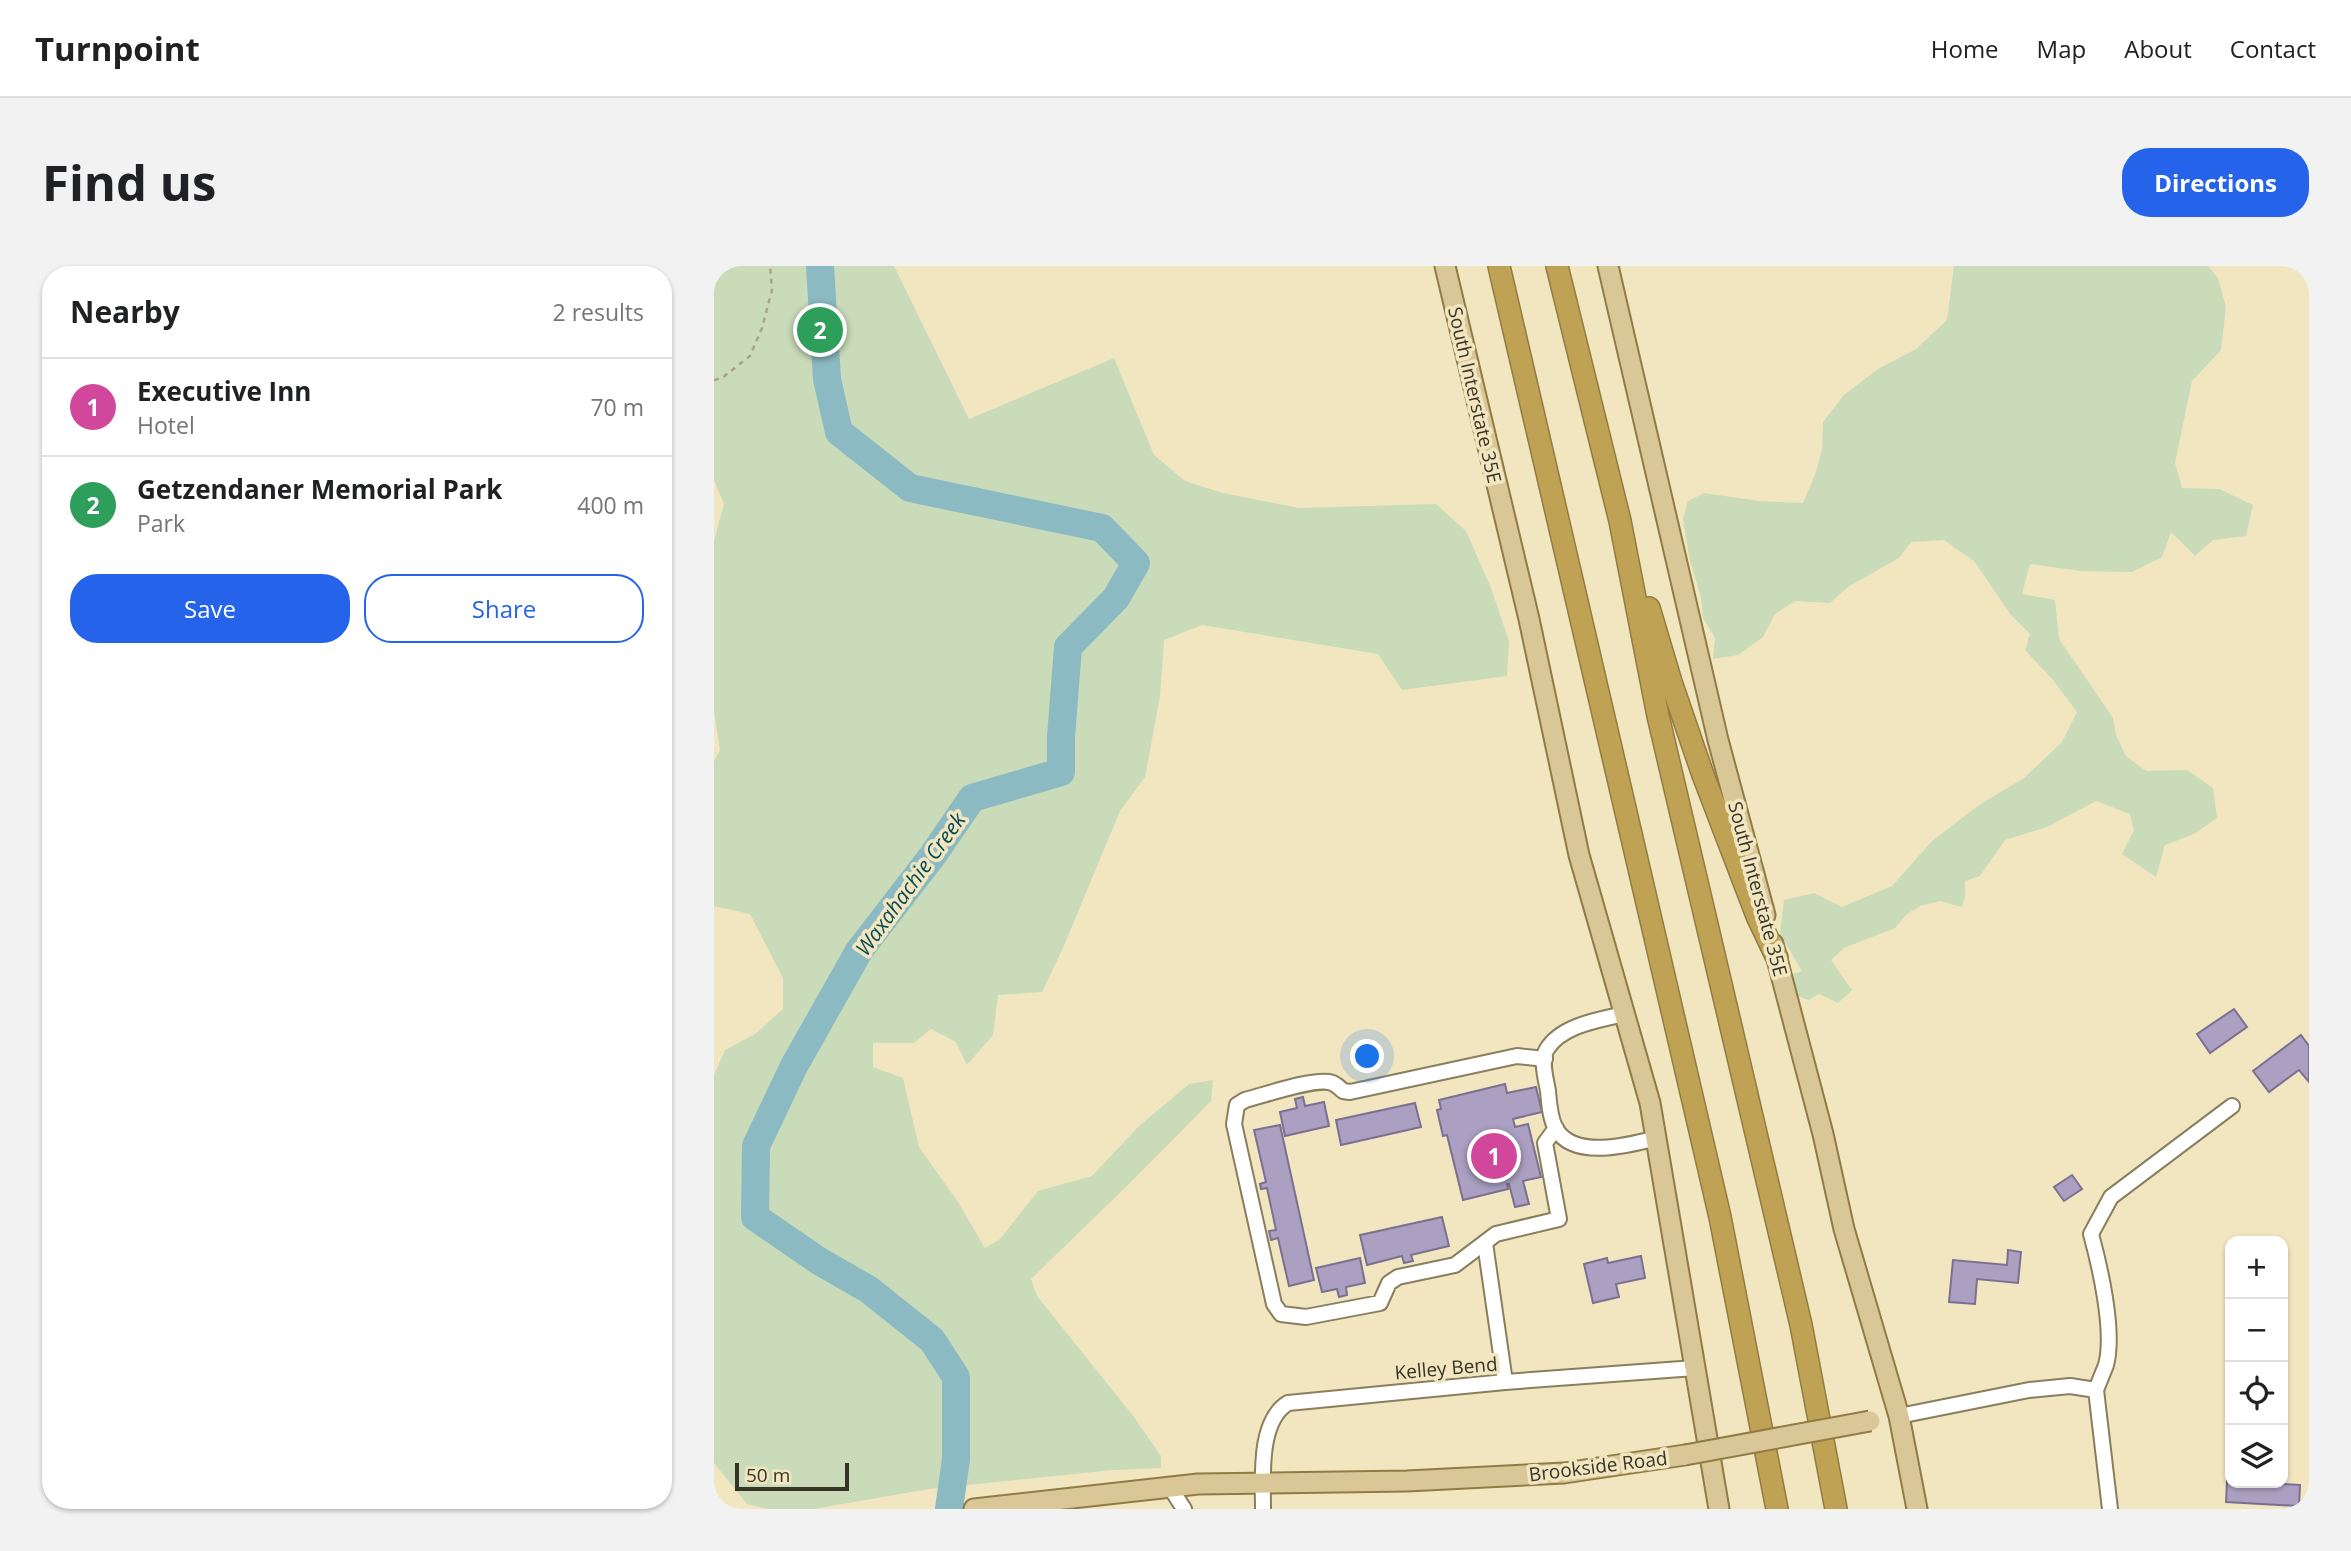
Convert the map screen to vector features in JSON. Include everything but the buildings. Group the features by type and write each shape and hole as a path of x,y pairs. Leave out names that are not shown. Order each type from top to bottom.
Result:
{"highway":[{"path":"1499,266 1720,1217 1777,1509"},
{"path":"1557,266 1620,521 1658,716 1801,1325 1836,1509"},
{"path":"1620,521 1703,775 1757,916 1777,958"}],"main road":[{"name":"South Interstate 35E","path":"1444,266 1529,619 1579,855 1650,1103 1719,1509"},
{"name":"South Interstate 35E","path":"1608,266 1718,740 1777,958 1844,1229 1899,1416 1917,1509"},
{"name":"Brookside Road","path":"974,1509 1198,1484 1407,1481 1564,1473 1685,1455 1899,1416"}],"street":[{"path":"1624,1014 1587,1023 1561,1035 1546,1050 1544,1067 1556,1129 1571,1142 1588,1147 1608,1148 1657,1138"},
{"path":"1545,1059 1517,1056 1350,1092 1343,1091 1336,1084 1329,1082 1315,1083 1245,1100 1237,1105 1234,1124 1274,1304 1281,1314 1306,1317 1380,1303 1389,1283 1398,1278 1455,1265 1496,1234 1559,1219 1545,1143 1556,1129"},
{"path":"2110,1509 2096,1390 2107,1362 2107,1331 2102,1274 2091,1234 2111,1197 2232,1106"},
{"path":"1485,1243 1505,1382"},
{"name":"Kelley Bend","path":"1263,1509 1266,1442 1271,1420 1280,1407 1288,1402 1695,1368"},
{"name":"Brookside Road","path":"1899,1416 2029,1390 2070,1386 2096,1390"},
{"path":"1170,1487 1184,1509"}],"path":[{"path":"714,380 722,378 750,356 762,328 772,290 770,266"}],"green space":[{"path":"714,266 894,266 969,419 1114,358 1154,455 1185,481 1223,493 1299,508 1436,504 1466,531 1491,588 1509,641 1507,676 1402,690 1378,654 1202,625 1164,640 1160,696 1145,777 1120,811 1042,992 998,995 993,1035 967,1065 956,1042 931,1029 914,1043 873,1043 873,1067 903,1078 919,1147 958,1202 985,1248 1000,1239 1038,1191 1092,1176 1139,1126 1189,1084 1213,1080 1211,1101 1031,1279 1037,1296 1134,1417 1161,1456 1161,1468 1113,1470 929,1489 814,1509 768,1509 747,1504 714,1463 714,1075 725,1050 755,1034 783,1009 783,978 750,914 714,906 714,761 720,750 714,712 714,541 724,504 714,480"},
{"path":"1954,266 2208,266 2218,278 2226,307 2221,350 2192,381 2175,463 2182,488 2219,489 2253,505 2246,536 2213,540 2195,556 2171,532 2162,557 2132,572 2081,571 2030,564 2022,594 2055,600 2059,639 2113,718 2116,735 2126,756 2146,771 2187,770 2213,788 2217,818 2194,834 2165,845 2156,877 2122,854 2134,830 2130,814 2096,801 2047,827 2005,840 1980,876 1965,881 1962,907 1940,901 1920,906 1907,914 1895,928 1844,948 1831,960 1852,990 1838,1003 1819,994 1809,1000 1793,995 1790,975 1802,971 1780,934 1784,900 1814,893 1842,907 1892,886 1932,841 1979,805 2024,778 2062,742 2077,712 2053,680 2025,650 2030,634 2011,615 1974,561 1944,540 1911,542 1899,558 1848,587 1830,603 1795,601 1775,614 1763,637 1738,655 1713,659 1715,638 1703,618 1683,519 1688,501 1704,493 1759,501 1803,503 1822,450 1823,422 1844,395 1878,369 1916,349 1947,320"}],"waterway":[{"name":"Waxahachie Creek","path":"820,266 827,379 839,432 910,488 1102,528 1136,563 1116,598 1068,647 1061,772 972,798 933,855 859,951 794,1066 756,1146 755,1217 819,1261 868,1289 932,1340 956,1377 956,1459 949,1509"}],"place":[{"name":"Getzendaner Memorial Park","path":"820,330"},
{"name":"Executive Inn","path":"1494,1156"}]}
